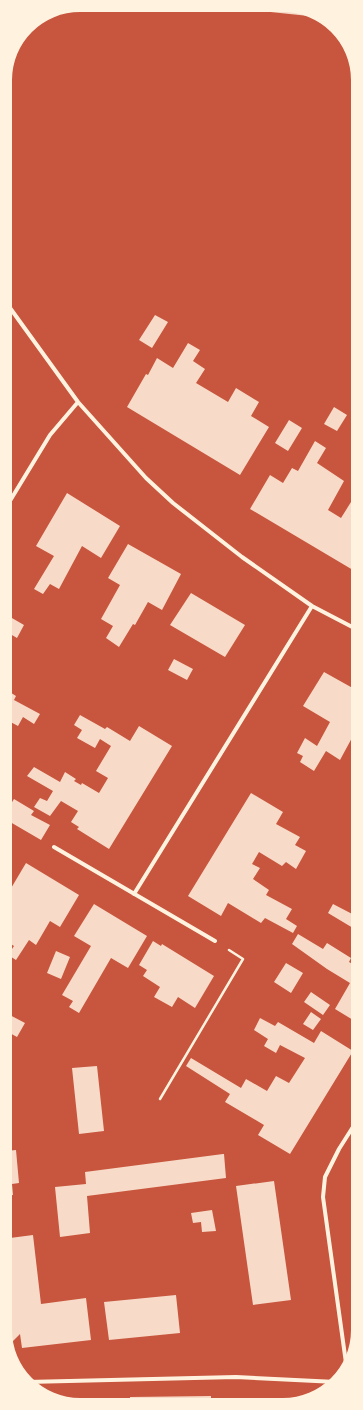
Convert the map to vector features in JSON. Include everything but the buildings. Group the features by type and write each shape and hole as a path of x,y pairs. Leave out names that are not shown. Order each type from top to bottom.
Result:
{"street":[{"path":"12,311 78,402 146,478 173,503 242,557 312,606 351,626"},
{"path":"12,497 50,435 78,402"},
{"path":"134,894 312,606"},
{"path":"54,847 215,941"},
{"path":"345,1358 323,1197 325,1177 351,1130"},
{"path":"37,1382 236,1377 327,1382"}],"path":[{"path":"160,1099 243,958 215,941"}]}
